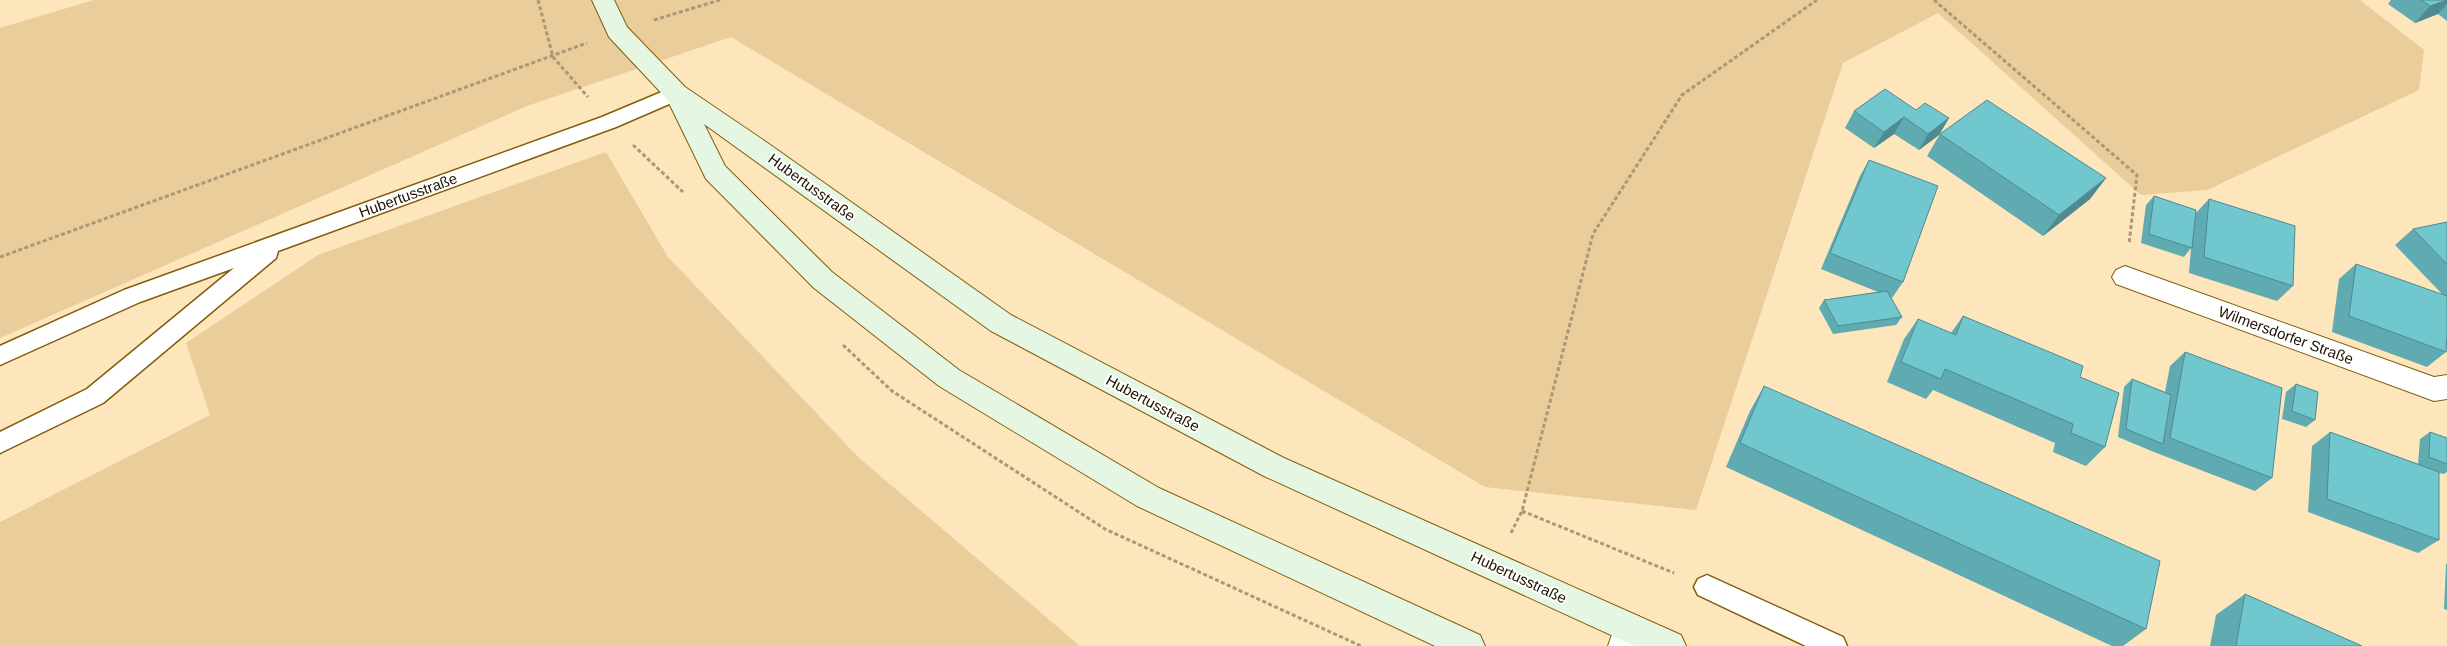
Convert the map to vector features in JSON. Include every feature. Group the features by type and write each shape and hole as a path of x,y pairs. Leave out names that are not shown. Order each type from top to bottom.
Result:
{"street":[{"name":"Hubertusstraße","path":"603,0 617,31 676,93 768,156 1001,324 1274,467 1626,637 1670,646"},
{"name":"Hubertusstraße","path":"676,93 715,172 823,280 949,378 1148,497 1469,646"},
{"name":"Wilmersdorfer Straße","path":"2125,277 2434,389 2447,387"}],"lane":[{"name":"Hubertusstraße","path":"0,356 132,296 610,122 676,93"},
{"name":"Hubertusstraße","path":"0,443 95,396 280,241"},
{"path":"1707,586 1834,646"}],"path":[{"path":"0,257 534,64 617,31 720,0"},
{"path":"1707,586 1522,511 1593,234 1682,95 1817,0"},
{"path":"1934,0 2136,175 2125,277"}],"shaded area":[{"path":"94,0 2360,0 2424,50 2419,90 2207,190 2141,195 1938,13 1843,63 1696,510 1485,487 731,37 527,106 0,338 0,28"},
{"path":"606,152 668,257 859,458 1080,646 0,646 0,522 210,415 186,343 318,255"}],"building":[{"path":"2421,0 2447,0 2430,6"},
{"path":"1885,89 1916,110 1925,103 1949,118 1928,134 1904,117 1884,132 1854,111"},
{"path":"1987,100 2106,178 2059,215 1940,134"},
{"path":"1869,160 1938,186 1903,282 1830,253"},
{"path":"2154,196 2196,210 2192,248 2149,234"},
{"path":"2209,199 2295,226 2293,286 2204,257"},
{"path":"2447,222 2447,264 2413,229"},
{"path":"2356,264 2447,296 2446,352 2349,316"},
{"path":"1887,291 1902,317 1838,326 1824,300"},
{"path":"1963,316 2083,366 2080,377 2119,393 2105,447 2071,433 2073,424 1945,369 1941,379 1901,362 1918,319 1956,335"},
{"path":"2185,352 2282,388 2272,478 2170,438"},
{"path":"2132,379 2171,395 2163,444 2126,429"},
{"path":"2296,384 2318,392 2315,420 2292,411"},
{"path":"1764,386 2160,561 2146,629 1740,443"},
{"path":"2330,432 2439,472 2439,540 2327,499"},
{"path":"2430,432 2447,438 2447,464 2429,457"},
{"path":"2245,594 2362,646 2236,646"}]}
